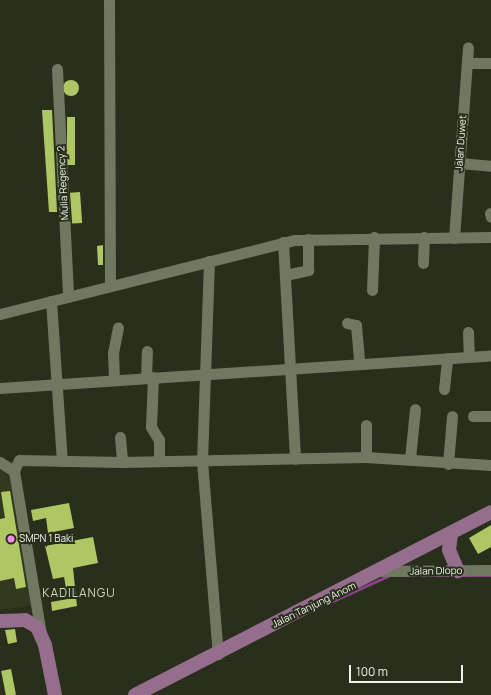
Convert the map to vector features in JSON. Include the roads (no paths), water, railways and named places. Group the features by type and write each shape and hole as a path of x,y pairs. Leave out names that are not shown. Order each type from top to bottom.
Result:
{"main road":[{"name":"Jalan Tanjung Anom","path":"135,695 382,571 491,512"},
{"path":"451,534 449,550 458,570"},
{"path":"0,621 25,620 41,634 55,695"}],"street":[{"path":"109,0 110,286"},
{"name":"Jalan Duwet","path":"454,238 468,48"},
{"path":"467,63 491,63"},
{"name":"Mulia Regency 2","path":"57,69 68,297"},
{"path":"459,163 491,166"},
{"path":"490,213 491,217"},
{"path":"0,314 283,242 308,239 374,237 491,237"},
{"path":"372,290 374,237"},
{"path":"423,263 424,237"},
{"path":"285,275 308,270 308,239"},
{"path":"283,242 295,459"},
{"path":"209,261 202,461 218,654"},
{"path":"51,301 62,461"},
{"path":"347,323 356,325 359,362"},
{"path":"114,380 113,353 118,327"},
{"path":"468,332 469,356"},
{"path":"147,351 150,377 151,427 159,440 159,460"},
{"path":"0,388 56,385 289,366 491,355"},
{"path":"444,389 446,358"},
{"path":"410,459 415,409"},
{"path":"448,464 452,416"},
{"path":"473,416 491,416"},
{"path":"366,425 366,457"},
{"path":"120,438 122,462"},
{"path":"41,634 14,470 18,460 122,462 159,460 202,461 366,457 410,459 448,464 491,465"},
{"path":"0,462 14,470"},
{"name":"Jalan Dlopo","path":"382,571 491,570"}],"waterway":[{"path":"333,601 388,576"},
{"path":"403,576 491,576"}],"place":[{"name":"SMPN 1 Baki","path":"11,539"}],"district":[{"name":"KADILANGU","path":"79,593"}]}
